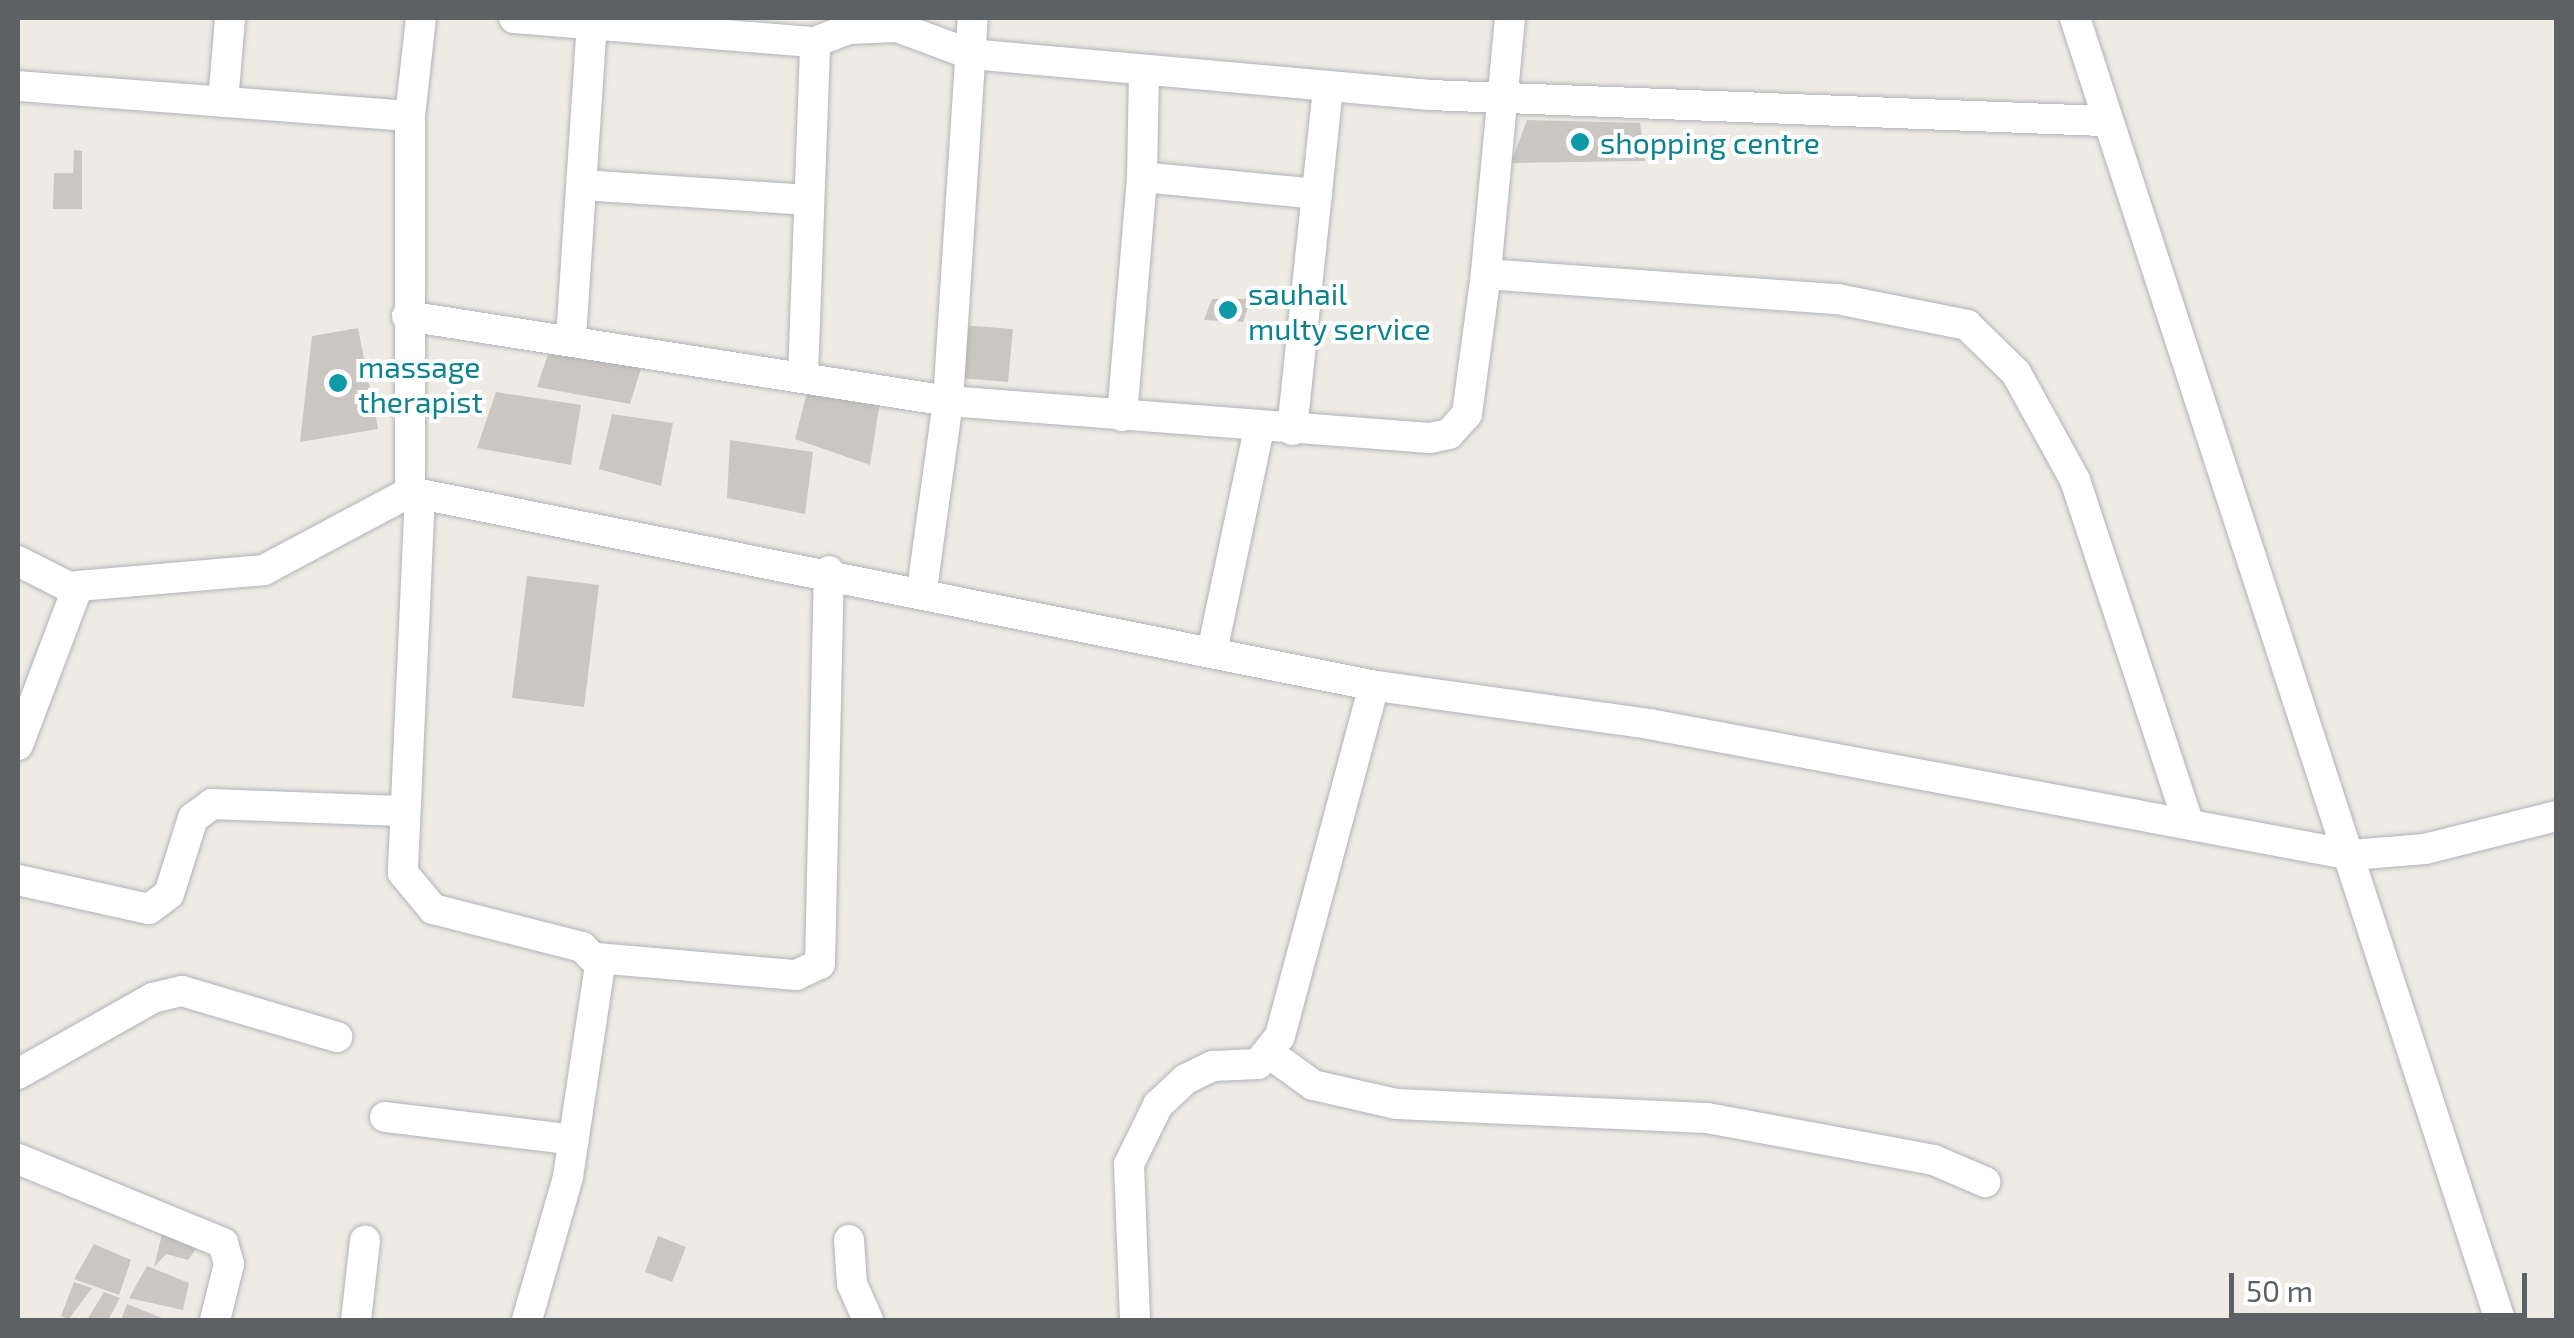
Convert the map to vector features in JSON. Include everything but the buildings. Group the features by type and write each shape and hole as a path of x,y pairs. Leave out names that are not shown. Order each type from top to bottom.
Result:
{"street":[{"path":"223,102 230,18"},
{"path":"421,18 410,116 408,316 415,493 400,861 423,904 596,958 776,974 820,964 829,571"},
{"path":"514,18 815,42 849,28 897,27 970,54 1502,98 2104,121"},
{"path":"922,589 948,400 974,18"},
{"path":"408,316 571,338 948,400 1260,428 1430,438 1458,428 1486,274 1510,18"},
{"path":"2075,18 2104,121 2352,855 2500,1320"},
{"path":"571,338 592,23"},
{"path":"803,376 815,42"},
{"path":"1122,416 1142,177 1144,70"},
{"path":"18,86 410,116"},
{"path":"1292,430 1328,86"},
{"path":"1142,177 1317,194"},
{"path":"582,185 810,200"},
{"path":"1486,274 1837,299 1967,325 2016,374 2075,480 2189,824"},
{"path":"1213,648 1260,428"},
{"path":"18,561 75,590 264,570 415,493 922,589 1213,648 1374,686 1650,724 2352,855 2425,849 2556,816"},
{"path":"18,744 75,590"},
{"path":"1269,1053 1297,987 1374,686"},
{"path":"18,880 149,909 168,894 193,818 212,804 400,811"},
{"path":"527,1320 574,1140 599,1004 596,958"},
{"path":"18,1074 152,998 182,991 337,1037"},
{"path":"1135,1320 1124,1203 1141,1136 1186,1079 1269,1053 1344,1094 1707,1118 1934,1160 1984,1182"},
{"path":"385,1118 574,1140"},
{"path":"18,1159 222,1242 230,1264 215,1320"},
{"path":"849,1240 852,1284 868,1320"},
{"path":"356,1320 365,1241"}],"place":[{"name":"shopping centre","path":"1580,142"},
{"name":"sauhail multy service","path":"1228,310"},
{"name":"massage therapist","path":"338,383"}]}
